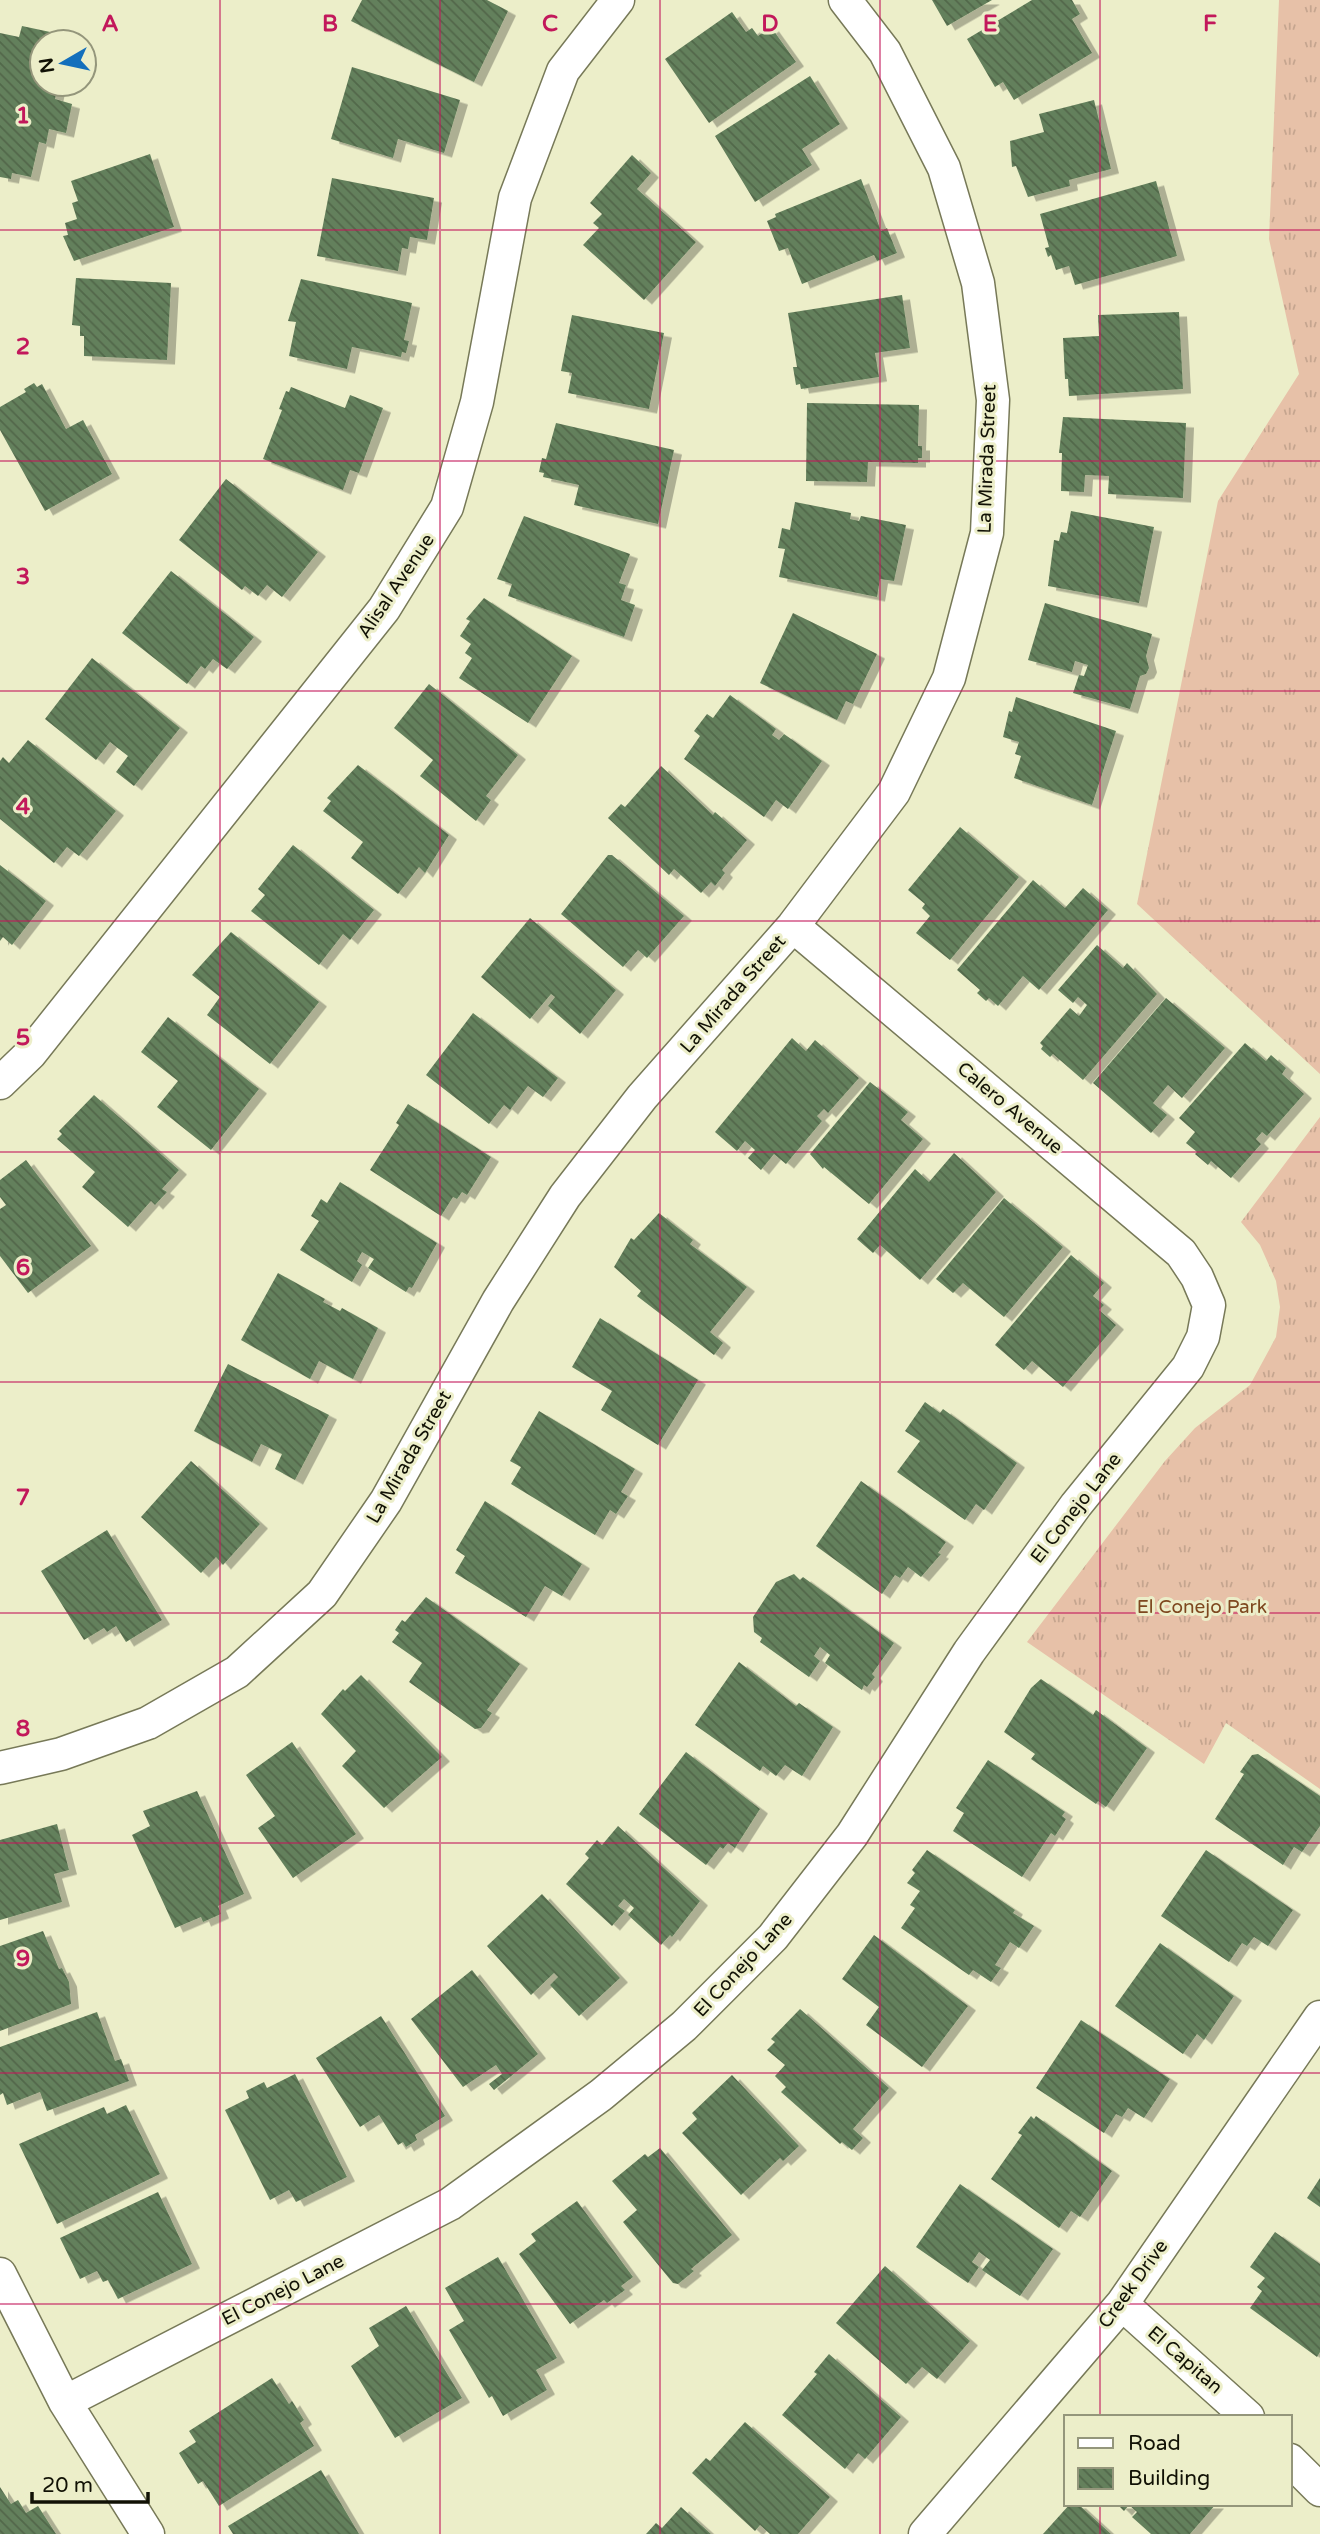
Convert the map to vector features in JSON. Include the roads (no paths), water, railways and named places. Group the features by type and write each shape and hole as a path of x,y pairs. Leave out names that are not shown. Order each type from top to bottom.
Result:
{"street":[{"name":"Alisal Avenue","path":"0,1083 30,1054 384,610 447,507 477,402 515,198 564,71 618,0"},
{"name":"La Mirada Street","path":"0,1769 61,1754 148,1723 237,1672 323,1594 386,1501 498,1301 565,1196 642,1097 793,926 894,792 949,678 986,533 993,400 978,283 944,168 885,52 845,0"},
{"name":"Calero Avenue","path":"793,926 1181,1253 1197,1277 1209,1306"},
{"name":"El Conejo Lane","path":"65,2402 450,2204 601,2095 684,2026 774,1937 852,1835 969,1652 1076,1505 1188,1367 1203,1337 1209,1306"},
{"name":"Creek Drive","path":"925,2534 1122,2304 1320,2017"},
{"path":"0,2274 65,2402 148,2534"},
{"name":"El Capitan","path":"1122,2304 1246,2415"},
{"path":"1292,2462 1320,2490"}],"park label":[{"name":"El Conejo Park","path":"1202,1607"}]}
